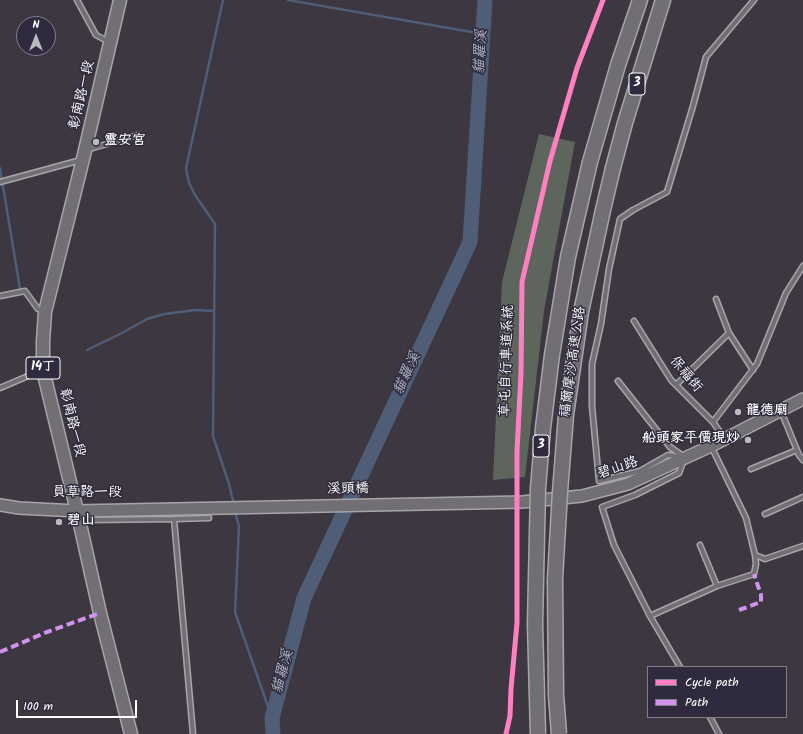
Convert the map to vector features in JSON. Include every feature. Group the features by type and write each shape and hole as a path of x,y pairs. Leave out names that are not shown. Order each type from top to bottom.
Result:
{"highway":[{"name":"福爾摩沙高速公路","path":"538,734 534,624 538,488 543,428 552,356 568,257 590,162 618,65 640,0"},
{"name":"福爾摩沙高速公路","path":"559,734 556,695 555,579 566,415 581,312 603,210 625,123 663,0"}],"main road":[{"name":"彰南路一段","path":"120,0 84,155 45,312 43,370 100,613 131,734"},
{"name":"碧山路","path":"522,502 582,496 628,484 711,446 803,399"},
{"name":"溪頭橋","path":"174,513 522,502"},
{"name":"員草路一段","path":"0,505 19,508 77,511 174,513"}],"lane":[{"path":"77,0 96,35 110,42"},
{"path":"685,458 668,455 640,471 599,481 592,406 592,364 601,324 609,269 620,220 633,210 667,192 706,57 754,0"},
{"path":"0,182 84,155 138,135"},
{"path":"713,422 757,364 786,293 803,266"},
{"path":"0,296 26,291 38,309 45,312"},
{"path":"716,299 729,333 752,370"},
{"name":"保福街","path":"634,321 671,380 713,422 724,439"},
{"path":"676,385 729,333"},
{"path":"0,388 43,370"},
{"path":"618,381 670,447 685,458"},
{"path":"781,410 797,450 803,460"},
{"path":"650,616 717,586 754,574 756,564 755,555 746,518 711,446"},
{"path":"751,468 797,450"},
{"path":"679,666 650,616 614,544 602,507 635,495 679,473 685,458"},
{"path":"765,514 803,497"},
{"path":"192,734 174,513 209,518"},
{"path":"700,545 717,586"},
{"path":"755,555 765,559 803,546"},
{"path":"711,718 719,734"}],"shaded area":[{"path":"539,134 575,142 544,311 525,477 493,480 502,282"}],"waterway":[{"path":"223,0 186,168 189,183 195,195 215,224 213,436 229,484 234,505"},
{"path":"288,0 483,34"},
{"name":"貓羅溪","path":"273,734 272,718 304,598 470,242 485,0"},
{"path":"0,168 20,289"},
{"path":"87,350 147,319 164,314 196,310 214,311"},
{"path":"235,512 239,526 235,612 272,718"}],"marked path":[{"path":"739,610 761,602 761,595 754,574"},
{"path":"0,652 47,632 100,613"}],"cycle path":[{"name":"草屯自行車道系統","path":"506,734 510,716 517,623 517,451 521,373 522,282 550,161 577,68 603,0"}],"place":[{"name":"靈安宮","path":"96,142"},
{"name":"龍德廟","path":"738,412"},
{"name":"船頭家平價現炒","path":"748,440"},
{"name":"碧山","path":"59,522"}]}
